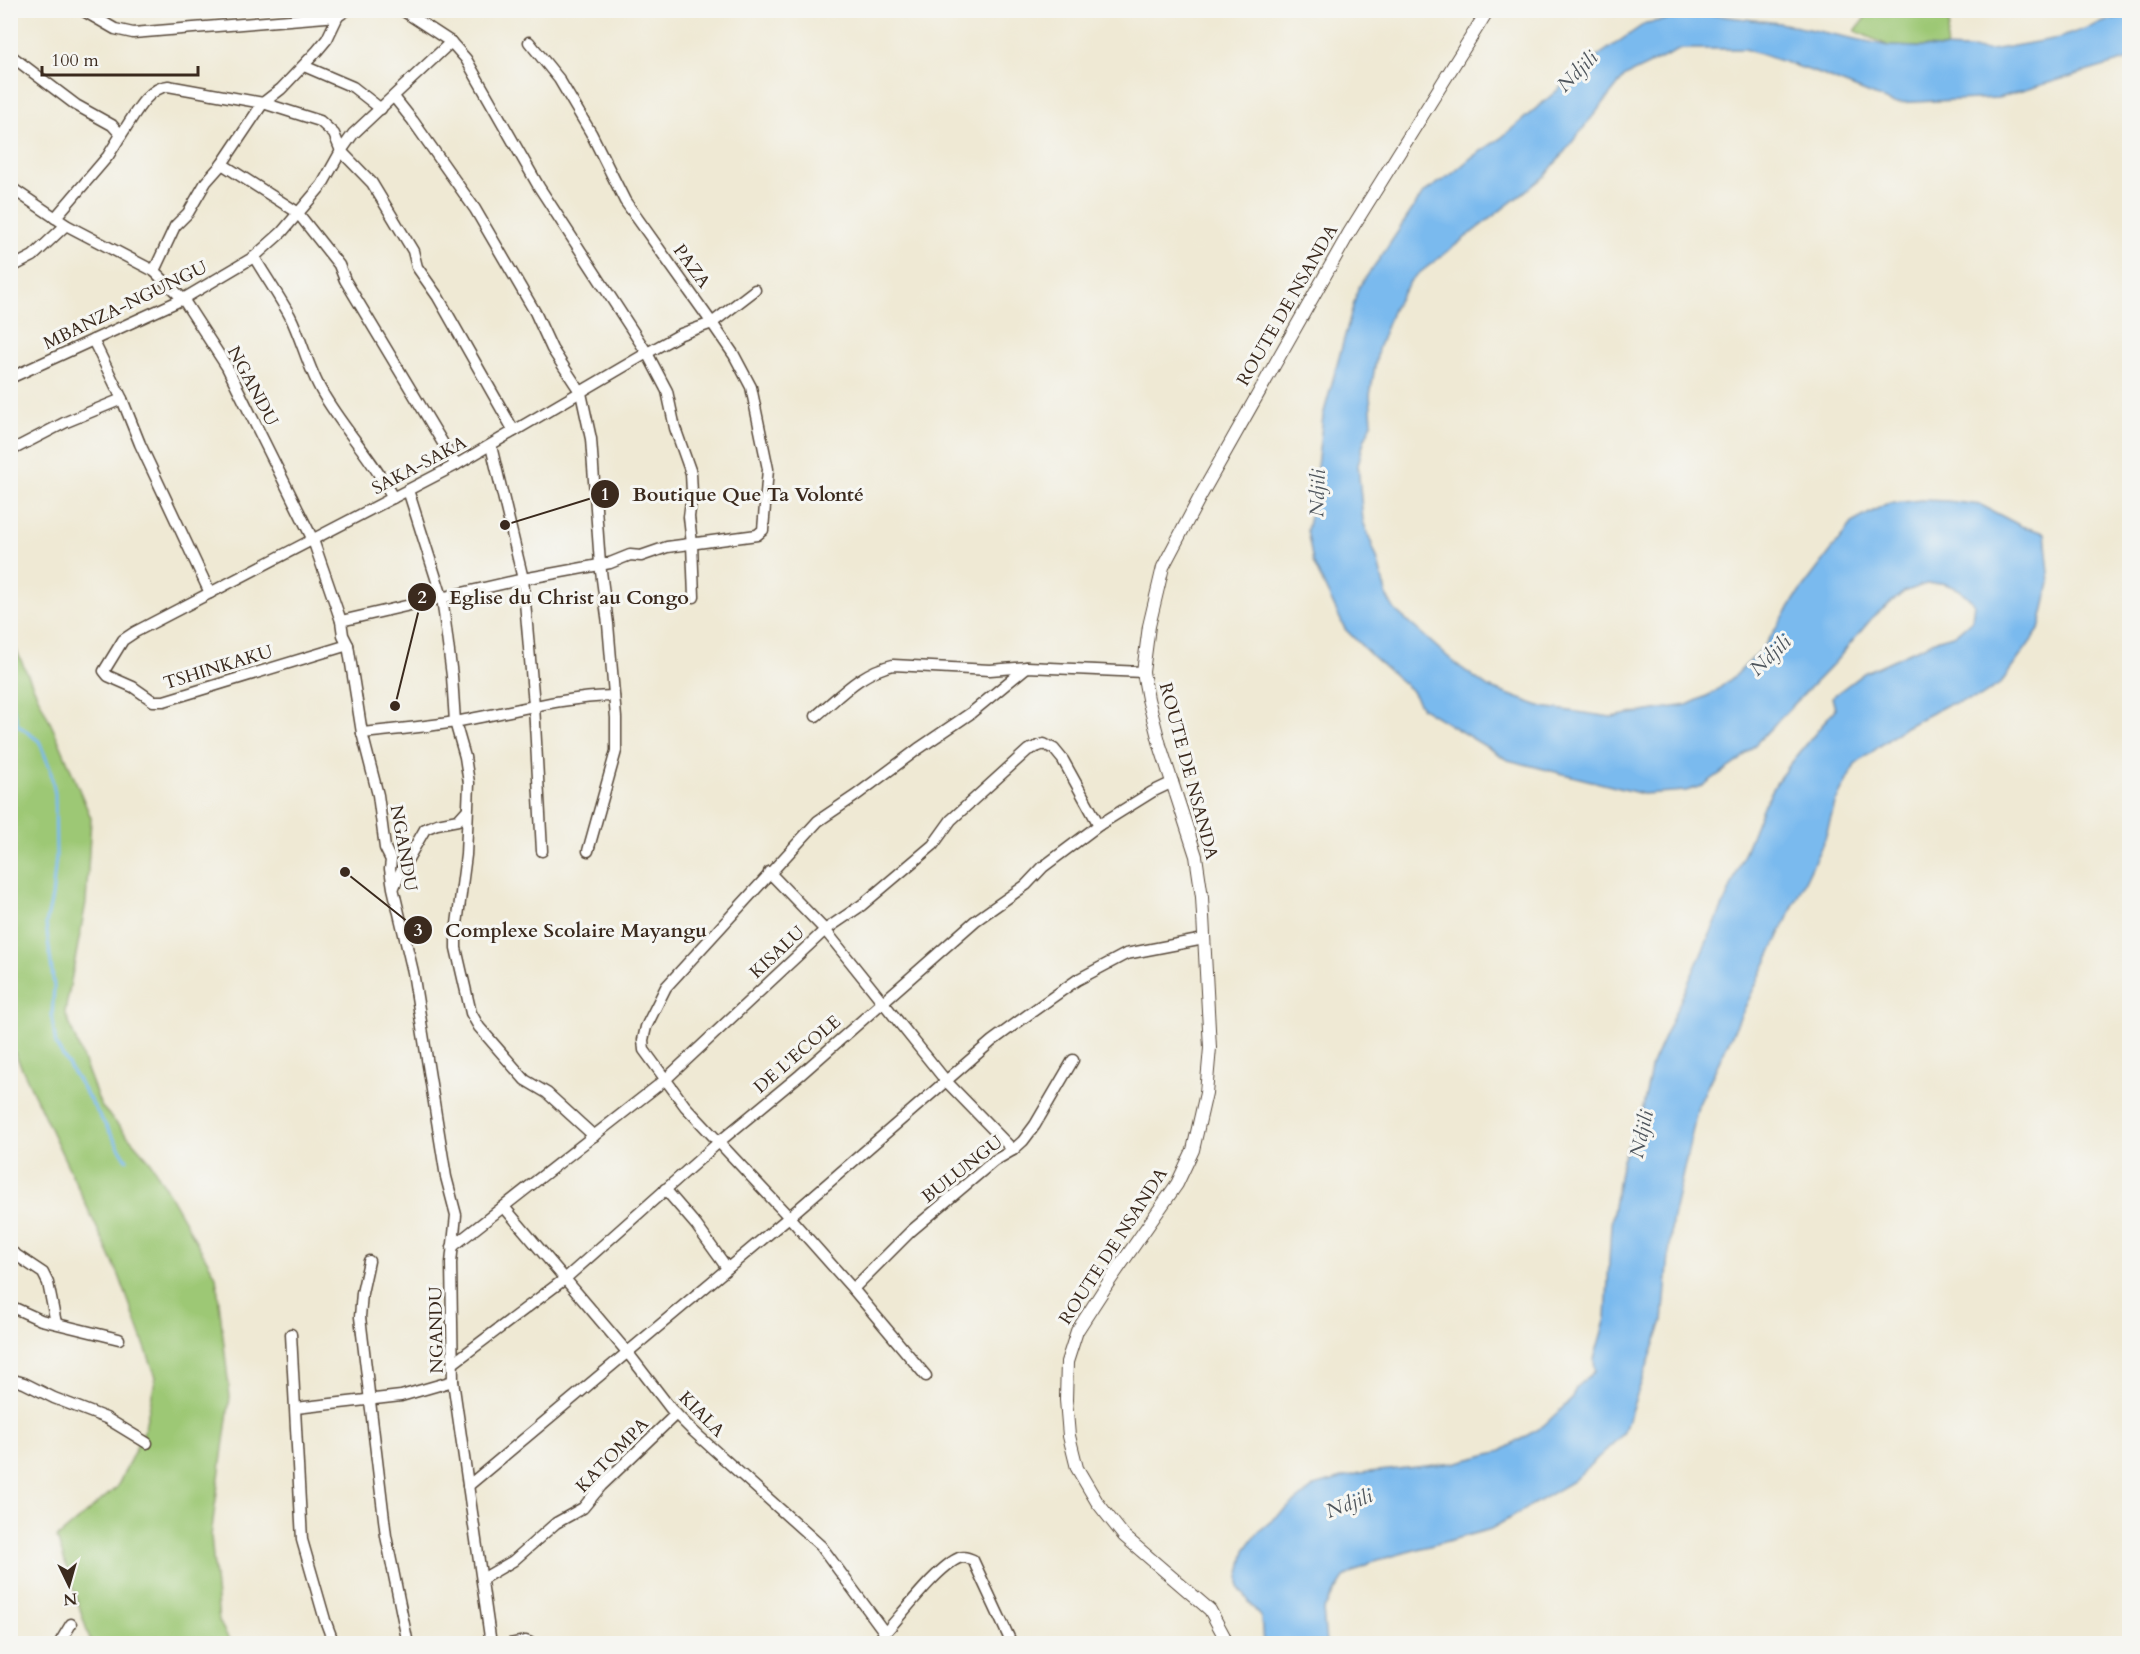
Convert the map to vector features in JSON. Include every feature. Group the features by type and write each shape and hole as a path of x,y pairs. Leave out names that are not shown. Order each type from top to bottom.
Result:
{"street":[{"path":"82,10 115,29 133,33 342,13"},
{"path":"402,10 451,42 466,59 538,187 647,353 667,391 675,428 691,473 692,493 688,517 692,544 694,597"},
{"name":"ROUTE DE NSANDA","path":"1225,1644 1224,1636 1210,1610 1124,1536 1097,1502 1077,1468 1069,1436 1066,1400 1067,1362 1077,1331 1177,1184 1193,1150 1206,1093 1210,1048 1202,897 1196,856 1160,746 1143,672 1149,626 1163,567 1201,495 1349,233 1488,10"},
{"path":"154,271 175,226 188,213 206,182 222,164 263,103 304,66 327,39 342,13"},
{"name":"MBANZA-NGUNGU","path":"10,378 183,299 254,257 282,232 322,185 353,134 451,42"},
{"name":"PAZA","path":"529,42 559,79 591,132 625,201 712,322 734,356 753,393 768,469 763,530 757,535 692,544"},
{"path":"11,56 76,105 112,125 121,135"},
{"path":"304,66 353,87 381,109"},
{"path":"55,218 108,156 152,92 159,87 168,86 263,103 320,121 334,134 341,151 372,183 413,251 421,273 438,297 514,431"},
{"path":"394,97 475,209 535,312 552,349 581,393 591,439 600,564 615,696 616,751 588,851"},
{"path":"222,164 297,212 339,265 345,280 456,465"},
{"name":"NGANDU","path":"10,188 66,225 154,271 183,299 227,367 313,540 341,621 343,635 348,645 363,734 378,795 385,848 391,860 393,888 413,972 446,1177 456,1215 452,1247 453,1381 491,1644"},
{"path":"10,268 33,256 66,225"},
{"path":"254,257 290,317 321,391 357,444 382,475 393,498"},
{"name":"SAKA-SAKA","path":"104,671 123,640 135,632 456,465 681,334 712,322 755,290"},
{"path":"93,340 210,593"},
{"path":"10,452 66,422 122,399"},
{"path":"490,446 523,579 534,705 542,851"},
{"path":"408,490 442,597 455,722 465,757 469,783 466,855 456,948 471,1013 478,1027 525,1080 547,1093 594,1136"},
{"path":"341,621 523,579 610,563 630,555 641,556 667,547 692,544"},
{"name":"TSHINKAKU","path":"104,671 108,676 133,687 153,701 164,702 348,645"},
{"path":"816,716 864,676 892,665 990,670 1028,668 1143,672"},
{"path":"926,1376 789,1217 685,1106 644,1050 643,1040 646,1027 666,987 818,821 972,713 1028,668"},
{"path":"363,734 455,722 534,705 591,696 615,696"},
{"name":"KISALU","path":"452,1247 665,1080 825,930 862,905 933,844 951,820 1034,746 1044,744 1054,749 1063,760 1099,825"},
{"name":"DE L'ECOLE","path":"452,1364 566,1278 718,1142 800,1075 975,921 1026,885 1043,867 1099,825 1152,792 1173,782"},
{"path":"393,888 425,829 436,824 458,820 467,810"},
{"path":"769,872 825,930 946,1081 1013,1150"},
{"path":"468,1486 789,1217 992,1041 1077,980 1126,954 1204,939"},
{"name":"BULUNGU","path":"853,1289 911,1231 994,1161 1013,1150 1035,1125 1073,1060"},
{"path":"665,1189 728,1268"},
{"name":"KIALA","path":"504,1207 566,1278 676,1413 820,1546 885,1633"},
{"path":"10,1251 44,1273 56,1323"},
{"path":"369,1261 362,1293 360,1317 386,1536 408,1644"},
{"path":"10,1306 35,1318 119,1339"},
{"path":"291,1334 302,1540 334,1644"},
{"path":"10,1379 106,1418 147,1443"},
{"path":"296,1408 401,1396 453,1381"},
{"name":"KATOMPA","path":"482,1579 513,1560 556,1523 583,1508 619,1467 676,1413"},
{"path":"875,1644 933,1578 957,1559 966,1557 973,1560 1012,1644"},
{"path":"59,1644 71,1624"},
{"path":"510,1644 526,1641 534,1644"}],"green space":[{"path":"1870,11 1951,11 1946,48 1889,46 1855,31"},
{"path":"10,637 58,739 91,818 86,903 65,1012 101,1106 150,1161 216,1276 230,1397 211,1536 219,1621 231,1643 91,1643 57,1538 117,1487 144,1431 156,1377 119,1275 11,1045"}],"water":[{"name":"Ndjili","path":"2129,13 2129,59 1998,98 1893,103 1820,74 1745,49 1681,49 1625,76 1545,176 1411,280 1393,309 1378,349 1370,395 1372,423 1364,441 1358,465 1363,521 1377,558 1387,597 1395,610 1456,664 1488,687 1542,707 1611,717 1687,705 1713,693 1736,675 1763,648 1798,594 1853,522 1886,504 1921,500 1981,505 2021,526 2045,533 2050,583 2039,630 2001,683 1980,697 1947,705 1905,727 1855,765 1835,803 1825,839 1698,1106 1672,1222 1663,1321 1623,1434 1573,1481 1491,1529 1371,1562 1344,1578 1323,1610 1326,1643 1263,1643 1261,1618 1239,1588 1239,1578 1245,1550 1258,1532 1281,1513 1315,1486 1360,1473 1454,1463 1501,1451 1543,1426 1571,1400 1576,1388 1595,1371 1594,1359 1606,1318 1611,1224 1622,1160 1642,1112 1652,1064 1729,892 1763,806 1780,777 1835,709 1832,697 1864,673 1939,639 1956,634 1972,620 1974,603 1960,590 1943,583 1926,584 1904,592 1872,618 1835,662 1740,760 1702,786 1686,791 1643,794 1508,760 1422,708 1411,690 1345,629 1313,562 1307,530 1312,508 1323,416 1358,288 1423,193 1501,138 1599,55 1646,23 1705,14 1779,23 1889,46 1991,50 2059,38"}],"waterway":[{"path":"10,698 18,725 39,741 50,768 55,794 56,857 52,897 46,924 54,987 52,1018 56,1045 127,1160"}],"place":[{"name":"Boutique Que Ta Volonté","path":"505,525"},
{"name":"Eglise du Christ au Congo","path":"395,706"},
{"name":"Complexe Scolaire Mayangu","path":"345,872"}]}
